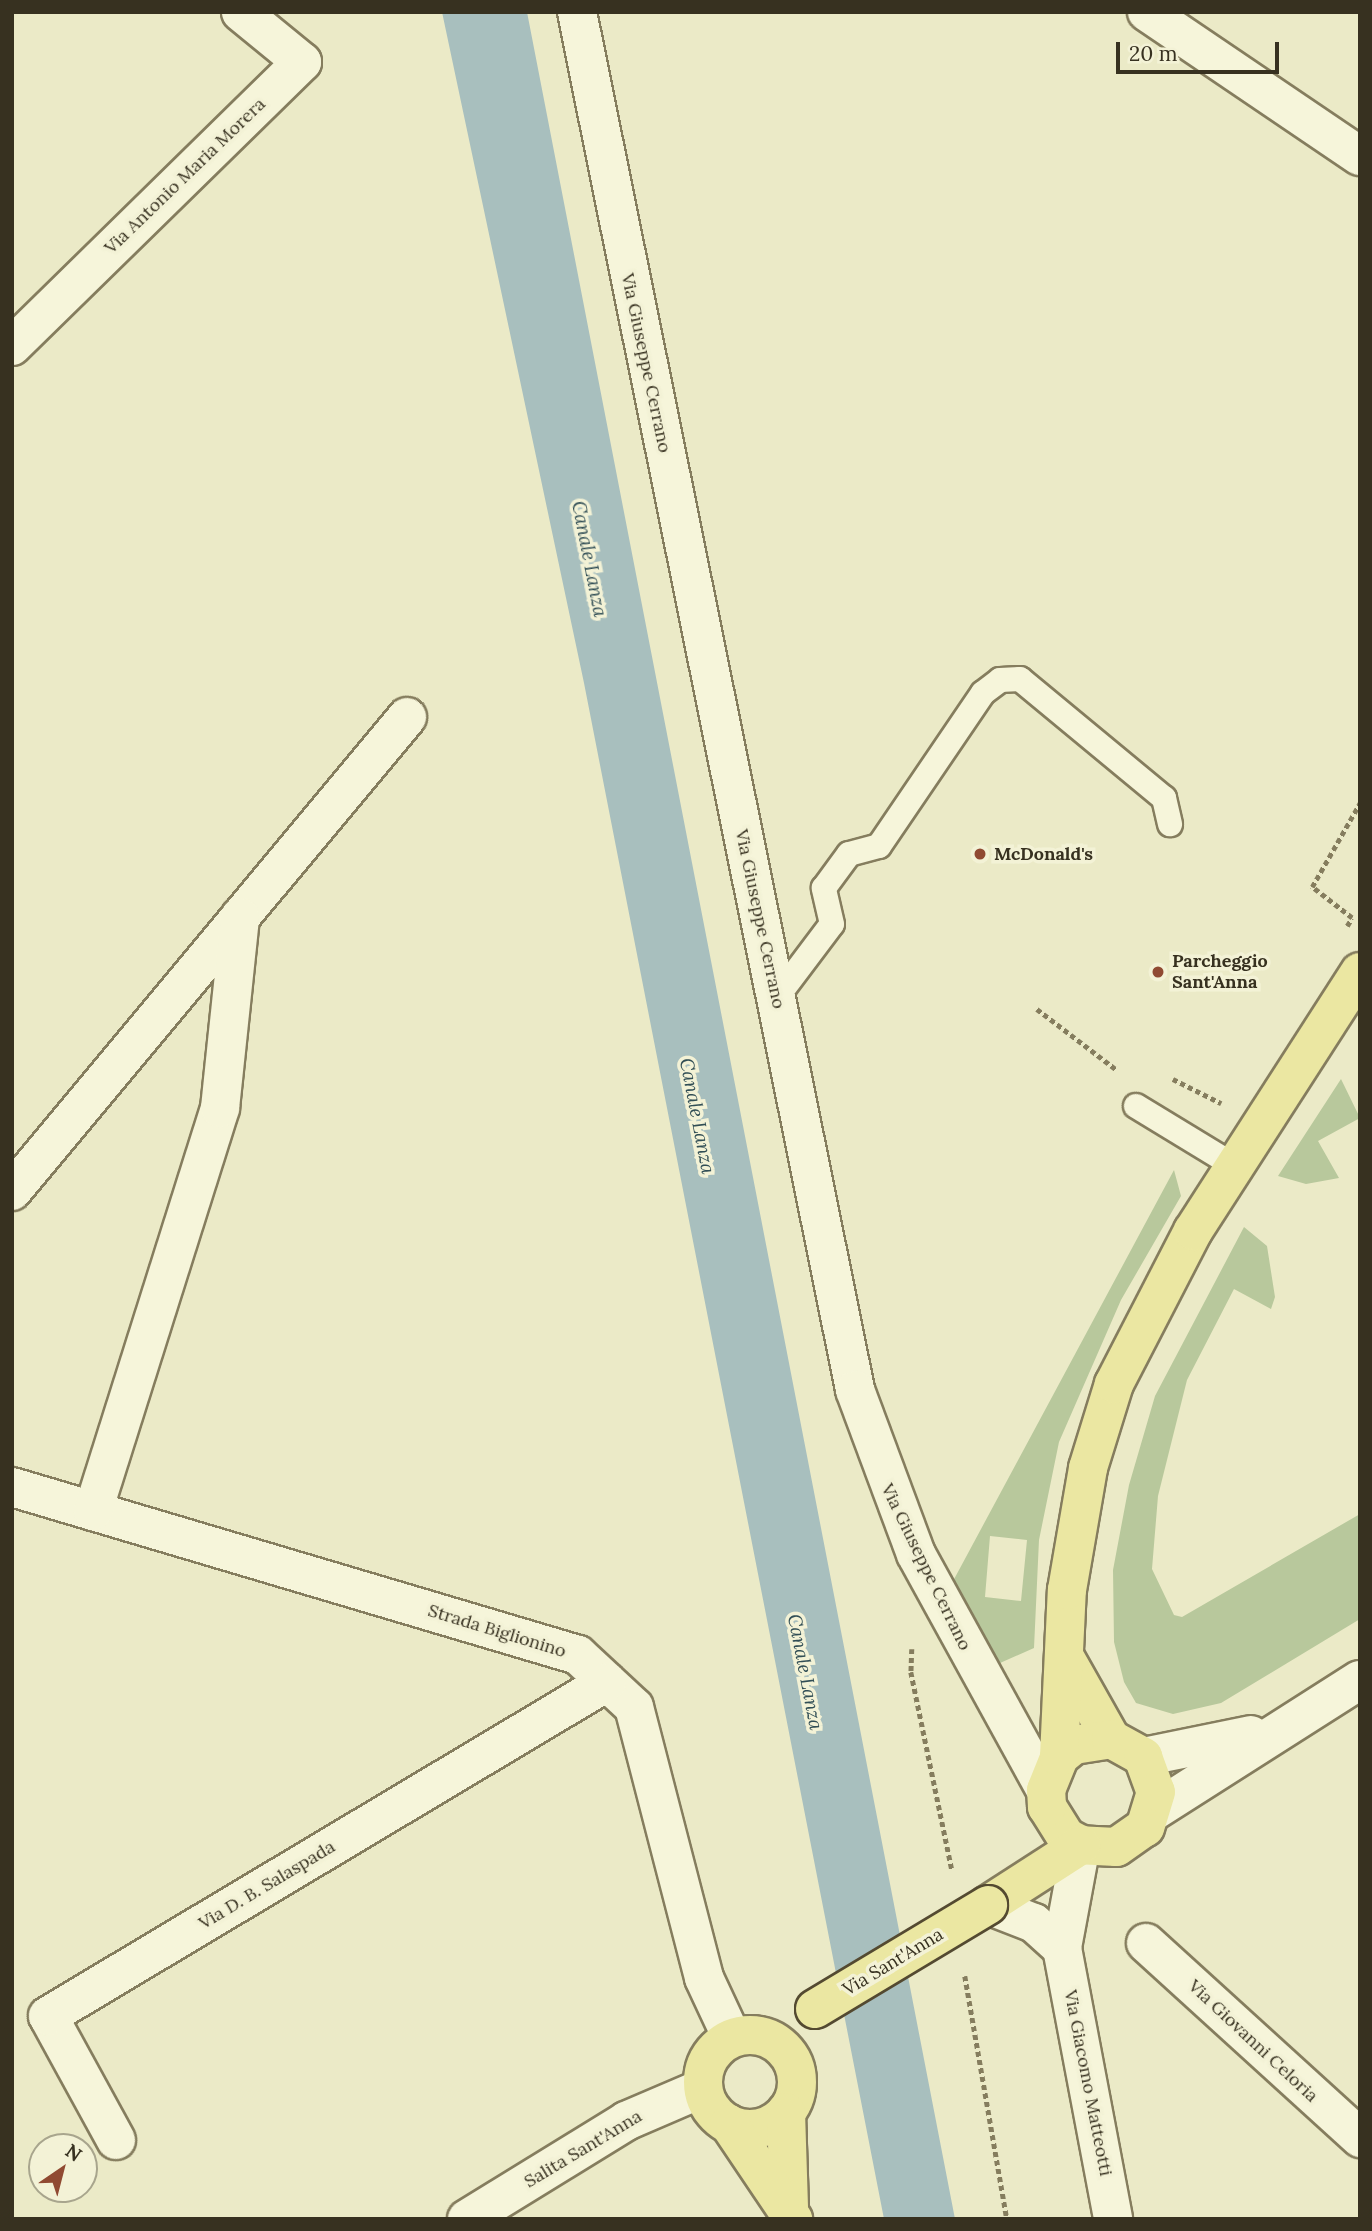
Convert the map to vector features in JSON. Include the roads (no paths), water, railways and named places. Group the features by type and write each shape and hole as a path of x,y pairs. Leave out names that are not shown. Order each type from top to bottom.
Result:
{"main road":[{"path":"1067,1661 1156,1792 1154,1811 1132,1840 1116,1847 1081,1845 1066,1837 1051,1785 1067,1661 1067,1590 1088,1468 1114,1384 1233,1165 1359,976"},
{"path":"1001,1897 1051,1785 1074,1745 1127,1748"},
{"name":"Via Sant'Anna","path":"777,2043 815,2009 1001,1897 1081,1845"},
{"path":"747,2034 777,2043 795,2068 797,2083 786,2112 791,2213 729,2124 707,2103 703,2088 708,2058 732,2038 747,2034"},
{"path":"729,2124 760,2128 786,2112"}],"street":[{"name":"Via Antonio Maria Morera","path":"12,346 302,62 241,12"},
{"name":"Via Giuseppe Cerrano","path":"577,12 856,1390 879,1467 971,1660 1051,1785"},
{"path":"1147,12 1360,156"},
{"path":"12,1191 407,717"},
{"path":"93,1511 220,1108 240,917"},
{"name":"Strada Biglionino","path":"12,1487 578,1655 634,1707 704,1978 732,2038"},
{"path":"1154,1811 1270,1731 1360,1679"},
{"name":"Via D. B. Salaspada","path":"116,2140 48,2016 607,1682"},
{"path":"1127,1748 1270,1731"},
{"name":"Via Giacomo Matteotti","path":"1081,1845 1062,1948 1113,2219"},
{"path":"1001,1897 1062,1948"},
{"name":"Via Giovanni Celoria","path":"1146,1943 1360,2138"},
{"name":"Salita Sant'Anna","path":"467,2219 626,2121 703,2088"}],"lane":[{"path":"777,997 832,925 824,888 849,854 879,846 983,693 1000,680 1020,679 1164,798 1171,824"},
{"path":"1136,1105 1233,1165"}],"water":[{"name":"Canale Lanza","path":"442,12 527,12 955,2219 884,2219 584,683"}],"place":[{"name":"McDonald's","path":"980,854"},
{"name":"Parcheggio Sant'Anna","path":"1158,972"}]}
